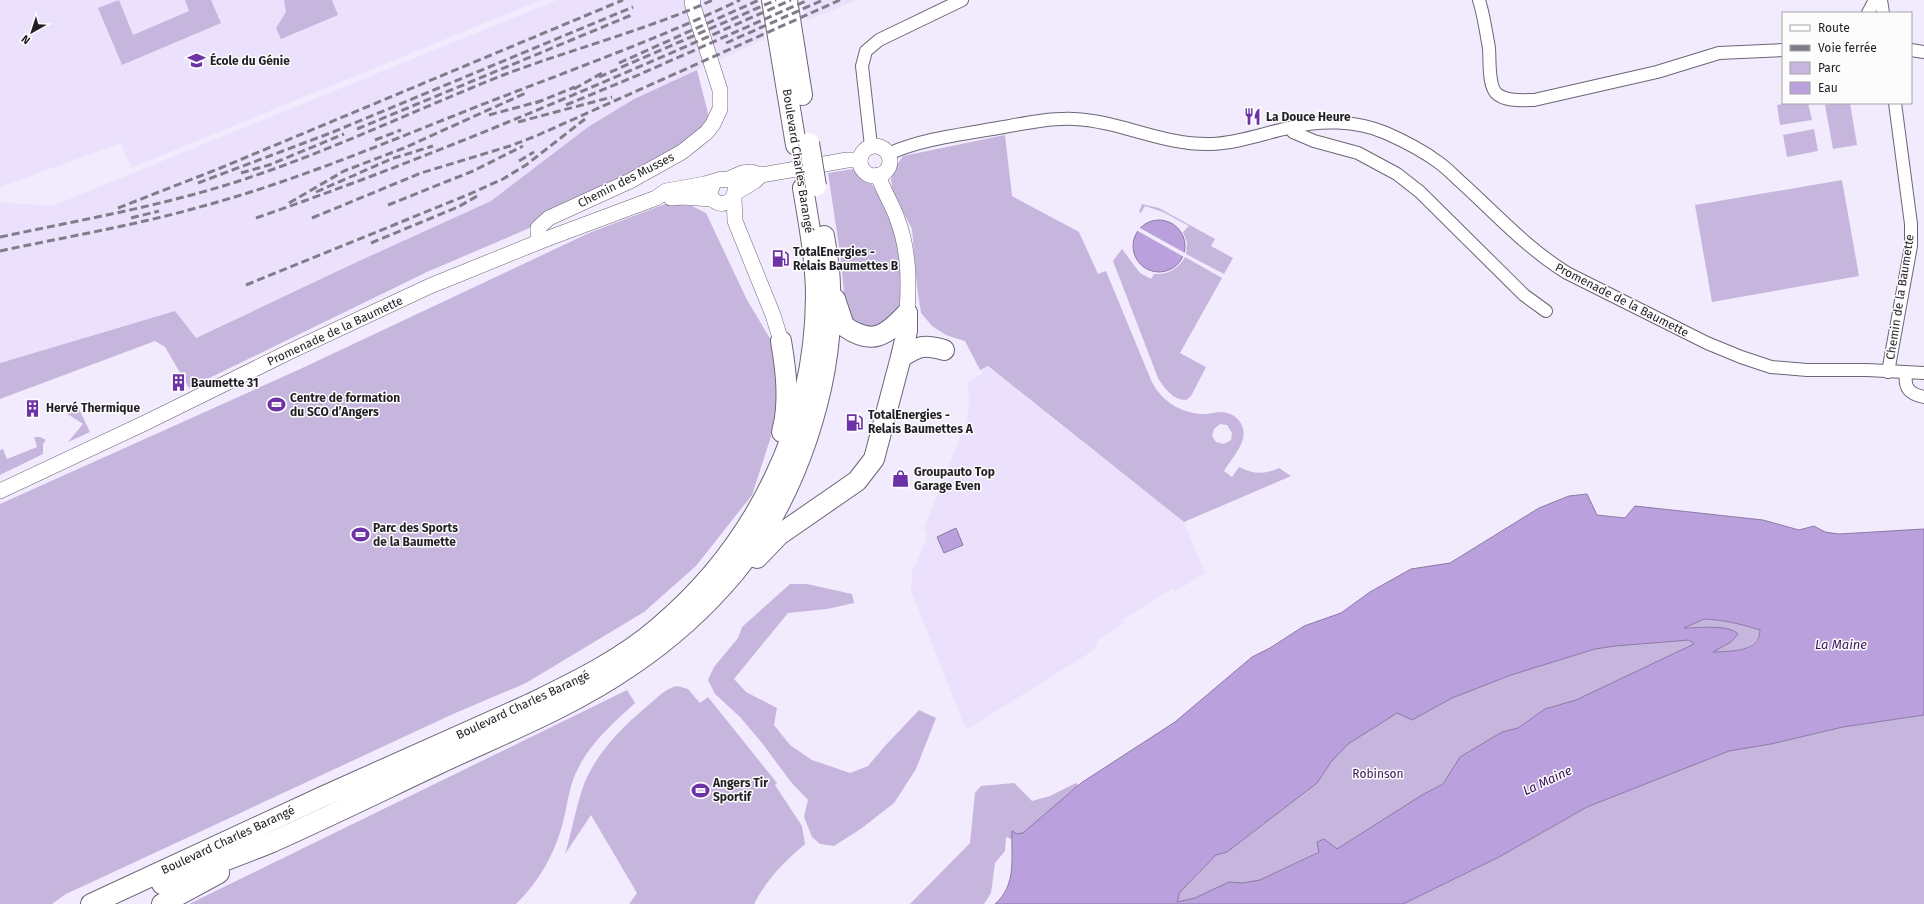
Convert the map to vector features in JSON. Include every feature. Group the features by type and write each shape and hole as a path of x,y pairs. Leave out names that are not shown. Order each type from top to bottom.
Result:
{"highway":[{"name":"Boulevard Charles Barangé","path":"116,904 145,890 270,842 545,714 604,683 669,638 736,572 758,540 778,505 795,469 809,431 821,388 827,353 830,287 803,144 772,0"},
{"name":"Boulevard Charles Barangé","path":"787,0 803,144"},
{"name":"Boulevard Charles Barangé","path":"91,904 329,794 530,704 579,680 613,660 658,628 698,591 721,566 762,505 794,429 806,388 814,333 816,295 807,213 810,187"},
{"path":"795,233 807,213"},
{"path":"830,287 844,326 864,338 884,334 907,313"},
{"path":"736,572 748,566 779,534 857,482 874,459 901,358 907,331 907,313"},
{"path":"776,474 776,452 783,429 786,400 785,363 781,341"},
{"path":"901,358 916,348 928,346 944,350"},
{"path":"162,904 241,861 270,842"}],"street":[{"name":"Chemin des Musses","path":"541,241 538,228 549,218 630,181 682,152 707,132 714,124 720,109 720,90 692,3 693,0"},
{"path":"871,146 862,66 866,52 879,40 962,0"},
{"path":"1479,0 1489,51 1490,72 1495,92 1502,97 1515,100 1534,100 1649,74 1719,53 1782,50"},
{"path":"1869,12 1875,0"},
{"path":"1881,0 1883,12"},
{"path":"1912,50 1924,52"},
{"name":"Chemin de la Baumette","path":"1888,372 1910,246 1911,224 1895,104"},
{"name":"Promenade de la Baumette","path":"888,154 901,148 956,135 1032,122 1073,119 1112,125 1167,140 1195,144 1225,143 1255,138 1310,124 1334,122 1357,125 1384,132 1412,145 1438,162 1545,260 1574,277 1708,343 1741,357 1771,367 1807,370 1867,370 1924,373"},
{"path":"1310,124 1310,133 1314,140"},
{"path":"1290,128 1293,132 1314,140 1358,153 1397,174 1420,192 1524,295 1546,310"},
{"path":"871,146 881,147 888,154 890,158 888,167 886,171 878,175 868,173 861,166 860,160 863,151 871,146"},
{"name":"Promenade de la Baumette","path":"0,491 430,286 541,241 656,198 666,191 720,181 742,173 752,172 761,175 847,160 860,160"},
{"name":"Promenade de la Baumette","path":"656,198 716,201 726,204 734,195 755,181 761,175"},
{"path":"878,175 885,194 898,219 905,244 909,274 907,313"},
{"path":"735,221 716,201 710,192 720,181 732,185 735,221 773,315 781,341"},
{"name":"Chemin de la Baumette","path":"1906,373 1905,383 1908,389 1913,394 1924,397"}],"shaded area":[{"name":"École du Génie","path":"0,0 541,0 131,168 121,143 0,187"},
{"path":"557,0 757,0 765,39 634,99 588,127 491,201 195,338 175,311 0,363 0,202 52,206"},
{"path":"803,0 857,0 807,21"},
{"path":"987,366 1184,522 1205,573 1175,592 1172,589 1122,620 1124,623 1098,640 1094,650 966,730 911,591 912,572 923,548 927,533 924,528 967,420 969,401 968,382 982,374 980,370"}],"green space":[{"path":"119,0 133,35 189,11 185,0 211,0 221,23 122,65 98,8"},
{"path":"284,0 332,0 338,15 281,39 276,28 286,12"},
{"path":"697,70 710,121 669,153 539,218 532,227 427,272 189,388 165,347 155,341 0,399 0,363 175,311 196,338 491,201 588,127 634,99"},
{"path":"1808,104 1812,120 1780,125 1777,105"},
{"path":"1850,104 1857,145 1833,149 1825,105"},
{"path":"1814,129 1818,151 1787,157 1783,135"},
{"path":"1005,135 1012,196 1079,232 1098,274 1106,271 1151,380 1160,394 1172,404 1186,411 1205,414 1224,412 1235,416 1240,422 1244,435 1242,443 1224,471 1232,477 1239,467 1259,473 1269,472 1279,468 1291,476 1184,522 988,366 980,370 965,341 946,335 932,326 921,313 917,287 912,229 893,193 891,180 895,168 903,156","holes":["1220,424 1227,425 1232,433 1231,440 1224,444 1216,442 1212,436 1214,429"]},
{"path":"853,169 864,175 871,183 888,211 898,234 903,297 891,319 874,331 857,328 846,312 840,253 828,173"},
{"path":"1842,180 1859,276 1712,302 1695,205"},
{"name":"Parc des Sports de la Baumette","path":"665,204 692,206 706,213 747,300 771,340 779,412 752,495 696,566 644,612 526,683 453,714 66,894 52,904 0,904 0,504 298,370 589,233"},
{"path":"1142,204 1159,208 1215,239 1211,246 1233,258 1224,274 1186,254 1187,243 1183,232 1189,226 1163,212 1145,206 1141,213 1139,212"},
{"path":"1122,249 1140,273 1151,279 1154,274 1168,272 1176,268 1185,257 1222,278 1180,353 1206,367 1191,396 1186,400 1173,396 1158,378 1113,261"},
{"path":"78,407 90,432 68,442 83,424 66,413"},
{"path":"34,437 40,437 46,440 43,444 43,454 0,475 0,450 3,449 7,459 37,447"},
{"path":"790,584 807,584 852,594 854,603 827,609 788,613 734,679 746,692 777,708 774,725 790,745 812,760 850,773 868,766 919,710 936,718 916,769 894,803 862,828 834,846 820,844 812,837 804,817 808,800 791,782 762,743 740,717 715,694 708,680 714,667 738,638 742,627"},
{"path":"1704,619 1719,620 1760,630 1758,638 1748,647 1733,651 1711,653 1731,642 1702,627 1682,628"},
{"name":"Robinson","path":"1689,640 1694,644 1576,700 1545,709 1518,728 1502,732 1460,757 1443,784 1422,795 1337,849 1320,851 1260,880 1243,883 1229,882 1195,898 1176,902 1180,892 1216,855 1227,852 1317,783 1331,762 1348,744 1397,713 1412,720 1452,698 1511,675 1595,649"},
{"path":"677,686 688,689 700,703 708,697 777,783 775,785 802,826 805,844 776,871 754,904 629,904 637,893 591,815 565,854 581,792 589,773 602,752 618,733 636,716 668,689"},
{"path":"627,690 635,703 601,736 580,764 569,794 559,837 550,858 538,878 516,904 189,904"},
{"path":"1924,715 1924,904 1403,904 1499,857 1587,807 1729,751 1771,744 1843,727"},
{"path":"1014,783 1032,801 1050,796 1076,783 1092,798 1020,842 1006,837 1005,851 995,863 991,893 984,904 910,904 970,843 975,793 981,786"}],"water":[{"path":"1159,220 1169,222 1177,228 1183,236 1185,246 1183,256 1177,264 1169,270 1159,272 1149,270 1141,264 1135,256 1133,246 1135,236 1141,228 1149,222"},
{"name":"La Maine","path":"1587,494 1597,515 1625,518 1635,506 1763,520 1799,530 1814,526 1825,532 1839,534 1924,529 1924,715 1843,727 1771,744 1729,751 1587,807 1499,857 1403,904 995,904 1002,897 1010,880 1012,861 1012,831 1017,834 1023,833 1081,783 1175,722 1252,657 1270,648 1304,626 1341,613 1370,592 1411,569 1450,563 1539,508 1569,496","holes":["1704,619 1719,620 1760,630 1759,638 1749,647 1735,651 1713,652 1731,642 1738,634 1734,631 1720,628 1684,628","1689,640 1694,644 1576,700 1545,709 1518,728 1502,732 1460,757 1443,784 1422,795 1337,849 1324,839 1317,842 1319,852 1260,880 1243,883 1229,882 1195,898 1177,902 1180,892 1216,855 1227,852 1317,783 1331,762 1348,744 1397,713 1412,720 1452,698 1511,675 1595,649"]},
{"path":"956,528 963,545 944,553 937,537"}],"pier":[{"path":"1138,227 1185,253 1184,257 1136,230"}],"railway":[{"path":"118,208 218,169 623,0"},
{"path":"0,237 151,205 239,181 307,157 506,74 662,21 713,0"},
{"path":"0,251 148,220 233,198 269,186 340,161 612,55 740,0"},
{"path":"619,63 759,0"},
{"path":"599,77 776,0"},
{"path":"256,218 324,194 526,115 791,0"},
{"path":"566,105 636,76 808,0"},
{"path":"726,43 823,0"},
{"path":"312,218 421,173 510,146 536,136 840,0"},
{"path":"198,183 333,132 633,7"},
{"path":"357,129 634,14"},
{"path":"574,89 602,73"},
{"path":"536,103 575,87"},
{"path":"289,203 344,171 404,148 528,92"},
{"path":"518,122 612,97"},
{"path":"489,115 541,101"},
{"path":"246,285 465,196 503,179 526,165 585,119"},
{"path":"375,140 401,130"},
{"path":"241,173 269,165 344,134"},
{"path":"316,192 391,159 433,146"},
{"path":"388,205 473,171 523,146"},
{"path":"519,161 534,152"},
{"path":"371,243 458,207 479,195"},
{"path":"131,218 159,211"}],"place":[{"name":"École du Génie","path":"197,61"},
{"name":"La Douce Heure","path":"1253,117"},
{"name":"TotalEnergies - Relais Baumettes B","path":"780,259"},
{"name":"Baumette 31","path":"178,383"},
{"name":"Centre de formation du SCO d’Angers","path":"277,405"},
{"name":"Hervé Thermique","path":"33,408"},
{"name":"TotalEnergies - Relais Baumettes A","path":"855,422"},
{"name":"Groupauto Top Garage Even","path":"901,479"},
{"name":"Parc des Sports de la Baumette","path":"360,535"},
{"name":"Angers Tir Sportif","path":"700,790"}]}
